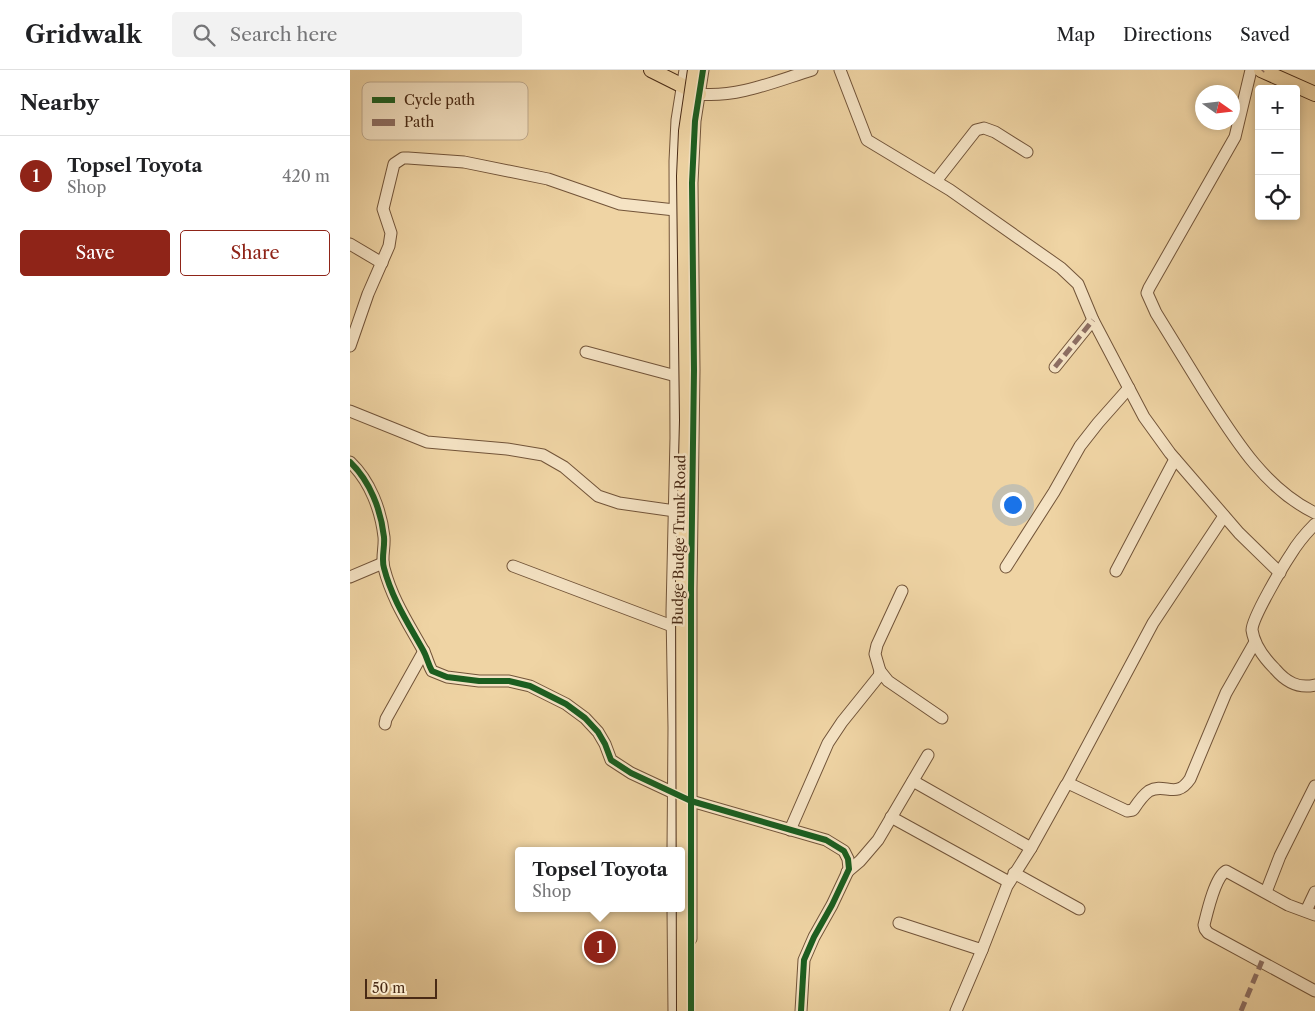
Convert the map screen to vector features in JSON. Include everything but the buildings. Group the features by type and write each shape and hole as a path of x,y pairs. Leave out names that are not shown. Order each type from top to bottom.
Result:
{"main road":[{"path":"651,70 699,94"},
{"path":"684,847 683,577 687,420 684,176 686,131 695,70"},
{"path":"1262,70 1315,94"},
{"path":"684,912 684,1011"}],"street":[{"name":"Budge Budge Trunk Road","path":"673,847 672,626 675,511 676,128 685,70"},
{"name":"Budge Budge Trunk Road","path":"691,1011 690,599 694,380 692,183 699,94 703,70"},
{"path":"699,94 723,94 769,84 812,70"},
{"path":"840,70 867,140 936,181 1071,276 1078,284 1092,320 1144,417 1175,459 1224,516 1280,573"},
{"path":"1251,70 1235,137 1175,240 1149,288 1148,294 1156,313 1243,449 1277,488 1315,513"},
{"path":"936,181 976,130 984,128 995,132 1027,152"},
{"path":"350,346 368,294 389,246 390,232 383,209 394,164 403,158 464,162 538,176 620,204 675,210"},
{"path":"350,244 382,263"},
{"path":"1055,367 1092,320"},
{"path":"586,352 676,376"},
{"path":"1006,567 1054,492 1080,446 1129,388"},
{"path":"350,411 427,442 508,449 543,455 564,467 598,496 619,503 675,511"},
{"path":"1116,571 1175,459"},
{"path":"350,462 365,481 378,510 384,538 383,563 401,612 424,651 429,665 436,674 468,680 523,683 566,704 585,718 598,732 611,760 631,773 691,801 826,840 844,851 848,859 848,872"},
{"path":"956,1011 1011,878 1031,848 1067,784 1153,623 1224,516"},
{"path":"1315,524 1291,553 1252,626 1255,642 1270,664 1289,682 1305,687 1315,685"},
{"path":"350,577 383,563"},
{"path":"513,566 672,626"},
{"path":"902,591 874,654 880,672 888,681 942,718"},
{"path":"1067,784 1127,811 1133,810 1149,791 1157,788 1181,789 1190,779 1226,693 1255,642"},
{"path":"385,724 424,651"},
{"path":"790,830 828,743 842,722 879,676 880,672"},
{"path":"801,1011 804,960 814,937 832,906 848,872 860,862 878,840 928,755"},
{"path":"913,782 1031,848"},
{"path":"1266,892 1280,856 1315,786"},
{"path":"891,817 1011,878 1079,909"},
{"path":"1315,892 1310,913 1288,905 1226,871 1222,873 1216,883 1205,920 1205,929 1315,991"},
{"path":"673,912 674,1011"},
{"path":"900,923 982,950"}],"marked path":[{"path":"1055,367 1093,320"},
{"path":"1241,1011 1262,961"}],"cycle path":[{"path":"691,1011 691,589 694,370 692,183 695,121 703,70"},
{"path":"350,462 369,487 377,506 384,541 383,564 387,579 432,671 447,677 479,681 509,681 530,686 566,704 585,718 598,732 611,760 631,773 691,801 826,840 844,851 848,859 849,869 804,960 801,1011"}],"place":[{"name":"Topsel Toyota","path":"600,947"}]}
